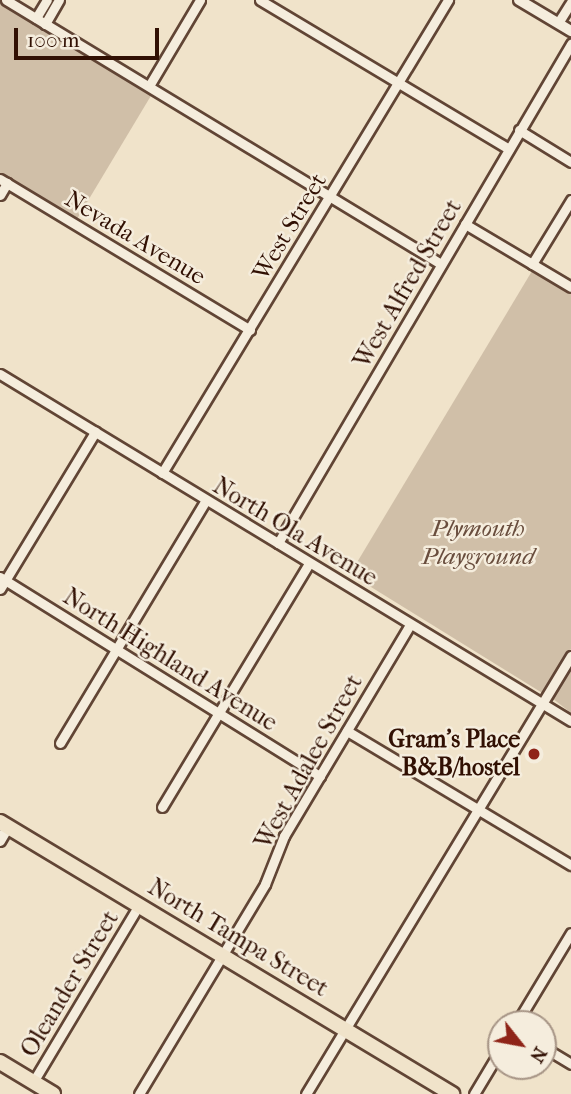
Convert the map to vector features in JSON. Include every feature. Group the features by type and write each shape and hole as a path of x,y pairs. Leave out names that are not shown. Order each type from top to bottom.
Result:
{"main road":[{"name":"North Tampa Street","path":"4,825 452,1094"},
{"path":"0,1062 53,1094"}],"street":[{"path":"6,0 441,264"},
{"path":"36,18 47,0"},
{"path":"45,24 59,0"},
{"path":"149,86 200,0"},
{"path":"260,0 509,149"},
{"name":"West Street","path":"162,473 448,0"},
{"path":"519,0 571,31"},
{"path":"558,23 571,2"},
{"name":"West Alfred Street","path":"278,543 571,44"},
{"path":"519,130 571,162"},
{"path":"0,195 4,181"},
{"name":"Nevada Avenue","path":"4,181 250,330"},
{"path":"532,264 571,200"},
{"path":"465,224 571,287"},
{"name":"North Ola Avenue","path":"0,374 571,722"},
{"path":"0,589 3,578 95,432"},
{"path":"60,743 206,500"},
{"path":"162,807 309,563"},
{"name":"North Highland Avenue","path":"3,578 320,776"},
{"name":"West Adalee Street","path":"139,1094 223,956 320,776 410,625"},
{"path":"306,1094 571,656"},
{"path":"347,731 571,865"},
{"path":"0,841 4,825"},
{"name":"Oleander Street","path":"33,1082 139,905"},
{"path":"524,1010 571,933"},
{"path":"474,1094 487,1072"}],"green space":[{"path":"0,2 152,94 74,224 0,178"},
{"name":"Plymouth Playground","path":"532,271 571,294 571,649 544,694 350,574"},
{"path":"571,668 571,713 552,698"}],"place":[{"name":"Gram’s Place B&B/hostel","path":"534,754"}]}
